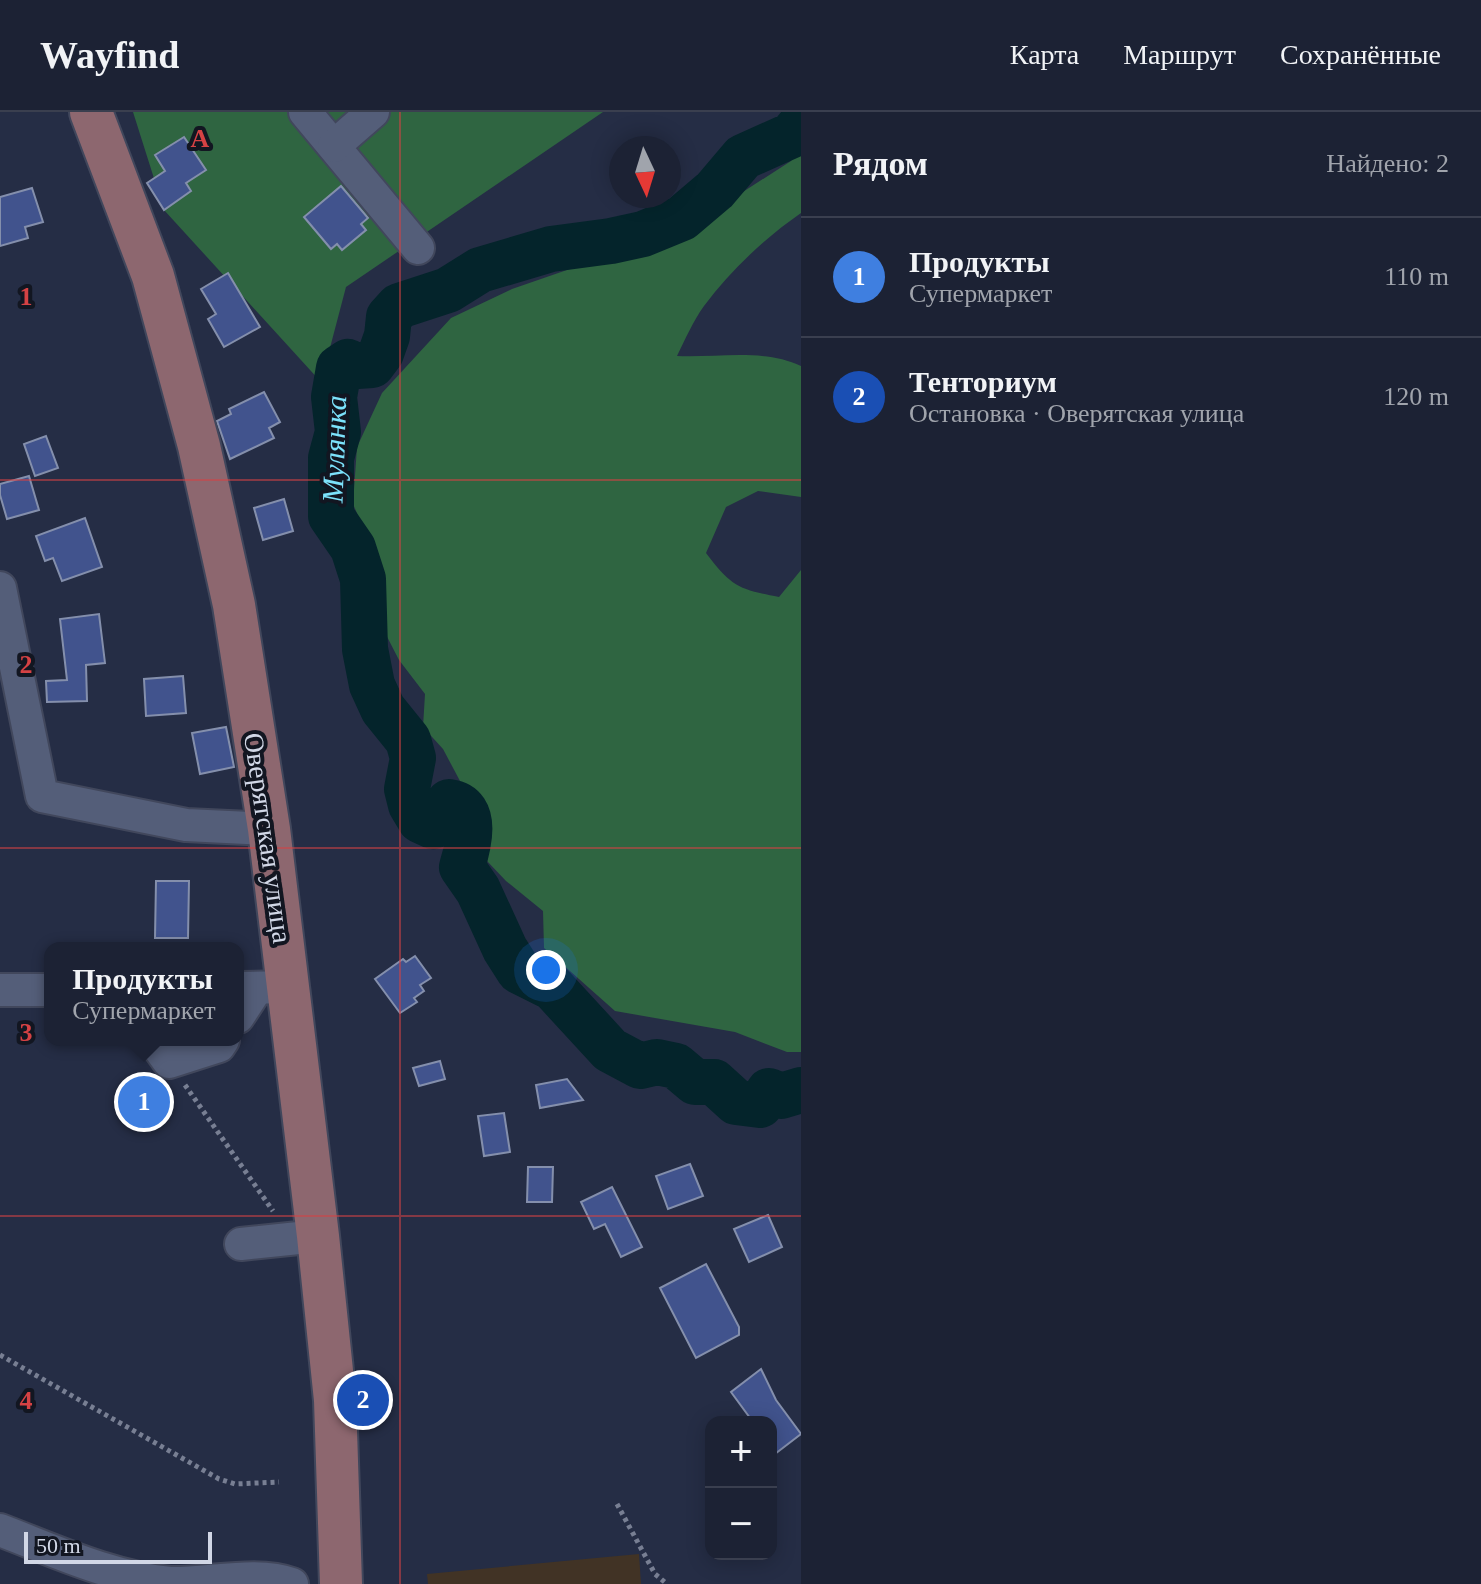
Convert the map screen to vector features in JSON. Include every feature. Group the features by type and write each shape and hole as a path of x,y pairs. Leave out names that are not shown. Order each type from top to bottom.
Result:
{"main road":[{"name":"Оверятская улица","path":"91,112 153,276 199,446 234,605 269,829 261,988 318,1236 335,1400 341,1584"}],"street":[{"path":"305,112 418,248"},
{"path":"334,146 373,112"},
{"path":"0,588 42,796 186,825 269,829"},
{"path":"244,1009 261,988"},
{"path":"0,990 44,990"},
{"path":"161,1051 219,1046"},
{"path":"241,1244 318,1236"},
{"path":"0,1530 103,1570 135,1577 172,1583 271,1580 291,1583"}],"path":[{"path":"161,1051 273,1211"},
{"path":"0,1355 219,1479 235,1484 279,1482"},
{"path":"617,1504 655,1574 667,1584"}],"shaded area":[{"path":"639,1554 641,1584 428,1584 427,1574"}],"green space":[{"path":"133,112 603,112 346,287 321,382 164,210"},
{"path":"801,146 801,213 774,233 725,280 700,312 677,356 756,355 787,360 801,366 801,497 758,491 726,507 706,553 737,585 779,597 801,570 801,1052 787,1052 735,1032 615,1011 544,948 543,911 487,861 486,835 443,749 423,727 425,694 399,660 381,625 376,557 353,504 357,447 382,393 451,318 512,289 619,252 659,244 688,229 713,208 791,161"}],"building":[{"path":"184,137 206,170 186,183 191,191 164,210 147,183 165,171 155,155"},
{"path":"341,186 368,218 361,224 366,230 342,250 337,244 331,249 304,217"},
{"path":"32,188 43,222 25,227 28,238 0,246 0,197"},
{"path":"228,273 260,327 224,347 208,319 216,314 201,289"},
{"path":"264,392 280,422 269,428 274,438 230,459 217,421 231,414 229,409"},
{"path":"46,436 58,468 35,476 24,444"},
{"path":"29,476 39,510 7,519 0,484"},
{"path":"284,499 293,531 263,540 254,508"},
{"path":"85,518 102,567 62,581 53,558 45,561 36,536"},
{"path":"99,614 105,663 86,665 87,701 47,702 46,681 67,680 60,619"},
{"path":"183,676 186,713 146,716 144,679"},
{"path":"226,727 234,767 200,774 192,733"},
{"path":"156,881 189,881 188,938 155,938"},
{"path":"415,956 431,978 420,985 424,991 414,998 417,1002 400,1013 375,979 403,959 406,962"},
{"path":"440,1061 445,1079 419,1086 413,1068"},
{"path":"139,1079 163,1110 148,1122 123,1091"},
{"path":"567,1079 583,1100 540,1108 536,1085"},
{"path":"504,1113 510,1152 484,1156 478,1116"},
{"path":"690,1164 703,1196 668,1209 656,1176"},
{"path":"528,1167 553,1167 552,1202 527,1202"},
{"path":"612,1187 642,1247 621,1257 605,1224 594,1229 581,1202"},
{"path":"768,1215 782,1247 749,1262 734,1229"},
{"path":"706,1264 739,1327 739,1335 696,1358 660,1288"},
{"path":"761,1369 776,1400 801,1434 777,1452 777,1416 749,1416 731,1392"}],"waterway":[{"name":"Мулянка","path":"801,124 792,135 743,157 715,190 682,218 643,234 551,249 480,270 448,290 399,306 389,317 381,353 372,365 357,366 348,362 339,368 334,397 338,432 331,458 331,516 353,548 363,579 365,649 372,685 383,709 408,740 413,758 407,789 411,805 420,820 433,826 439,822 449,802 465,811 469,828 462,867 478,890 505,949 519,971 553,988 610,1050 640,1066 657,1062 676,1066 695,1082 714,1082 736,1102 760,1105 769,1091 781,1096 801,1090"}],"place":[{"name":"Пpoдукты","path":"144,1102"},
{"name":"Тенториум","path":"363,1400"}]}
